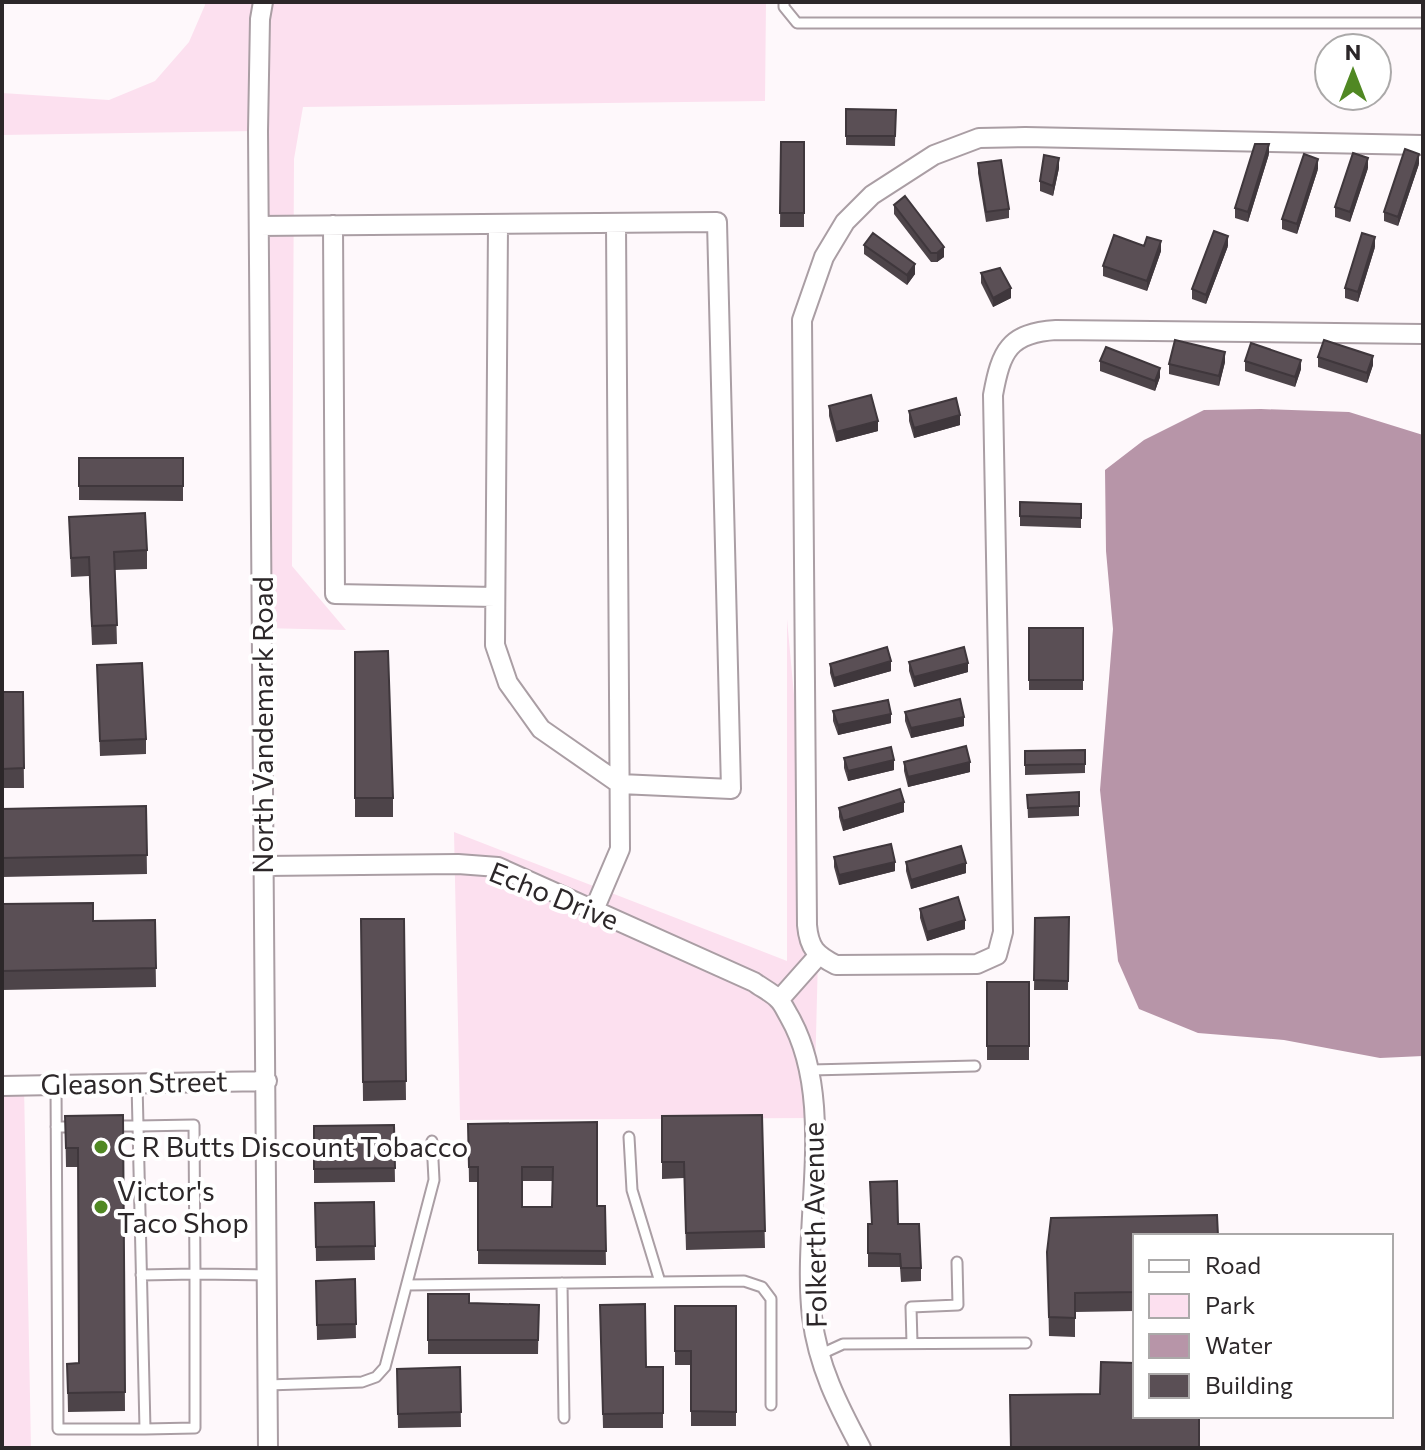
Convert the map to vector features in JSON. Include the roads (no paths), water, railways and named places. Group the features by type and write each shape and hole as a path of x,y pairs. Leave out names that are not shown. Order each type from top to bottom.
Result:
{"street":[{"name":"North Vandemark Road","path":"263,2 258,90 268,1448"},
{"path":"1423,145 979,138 934,155 872,195 845,222 824,257 802,320 807,925 809,944 818,956 836,965 961,965 977,964 997,955 1003,932 993,395 998,364 1010,344 1033,332 1056,330 1423,334"},
{"path":"259,226 717,222 731,789 620,784 541,729 508,683 495,645 498,225"},
{"path":"594,910 620,849 616,224"},
{"path":"333,225 335,594 495,597"},
{"name":"Echo Drive","path":"264,866 458,864 498,867 754,982 779,1000"},
{"path":"779,1000 818,956"},
{"name":"Folkerth Avenue","path":"779,1000 799,1033 811,1070 814,1118 812,1315 819,1355 836,1402 861,1448"},
{"name":"Gleason Street","path":"2,1086 267,1081"}],"lane":[{"path":"784,2 784,7 797,23 1423,23"},
{"path":"811,1070 975,1066"},
{"path":"137,1083 145,1429"},
{"path":"56,1085 58,1429 195,1428 194,1125 97,1126"},
{"path":"56,1127 83,1126"},
{"path":"629,1137 632,1190 660,1282"},
{"path":"267,1385 362,1382 376,1377 385,1367 434,1180 432,1141"},
{"path":"912,1343 911,1307 958,1305 957,1262"},
{"path":"141,1275 267,1275"},
{"path":"407,1285 744,1281 762,1287 771,1299 771,1405"},
{"path":"562,1283 564,1418"},
{"path":"819,1355 843,1344 1026,1343"}],"water":[{"path":"1204,410 1349,412 1423,435 1423,1056 1380,1058 1284,1040 1198,1033 1139,1009 1118,961 1100,790 1113,629 1106,551 1105,470 1144,440"}],"place":[{"name":"C R Butts Discount Tobacco","path":"101,1147"},
{"name":"Victor's Taco Shop","path":"101,1207"}]}
